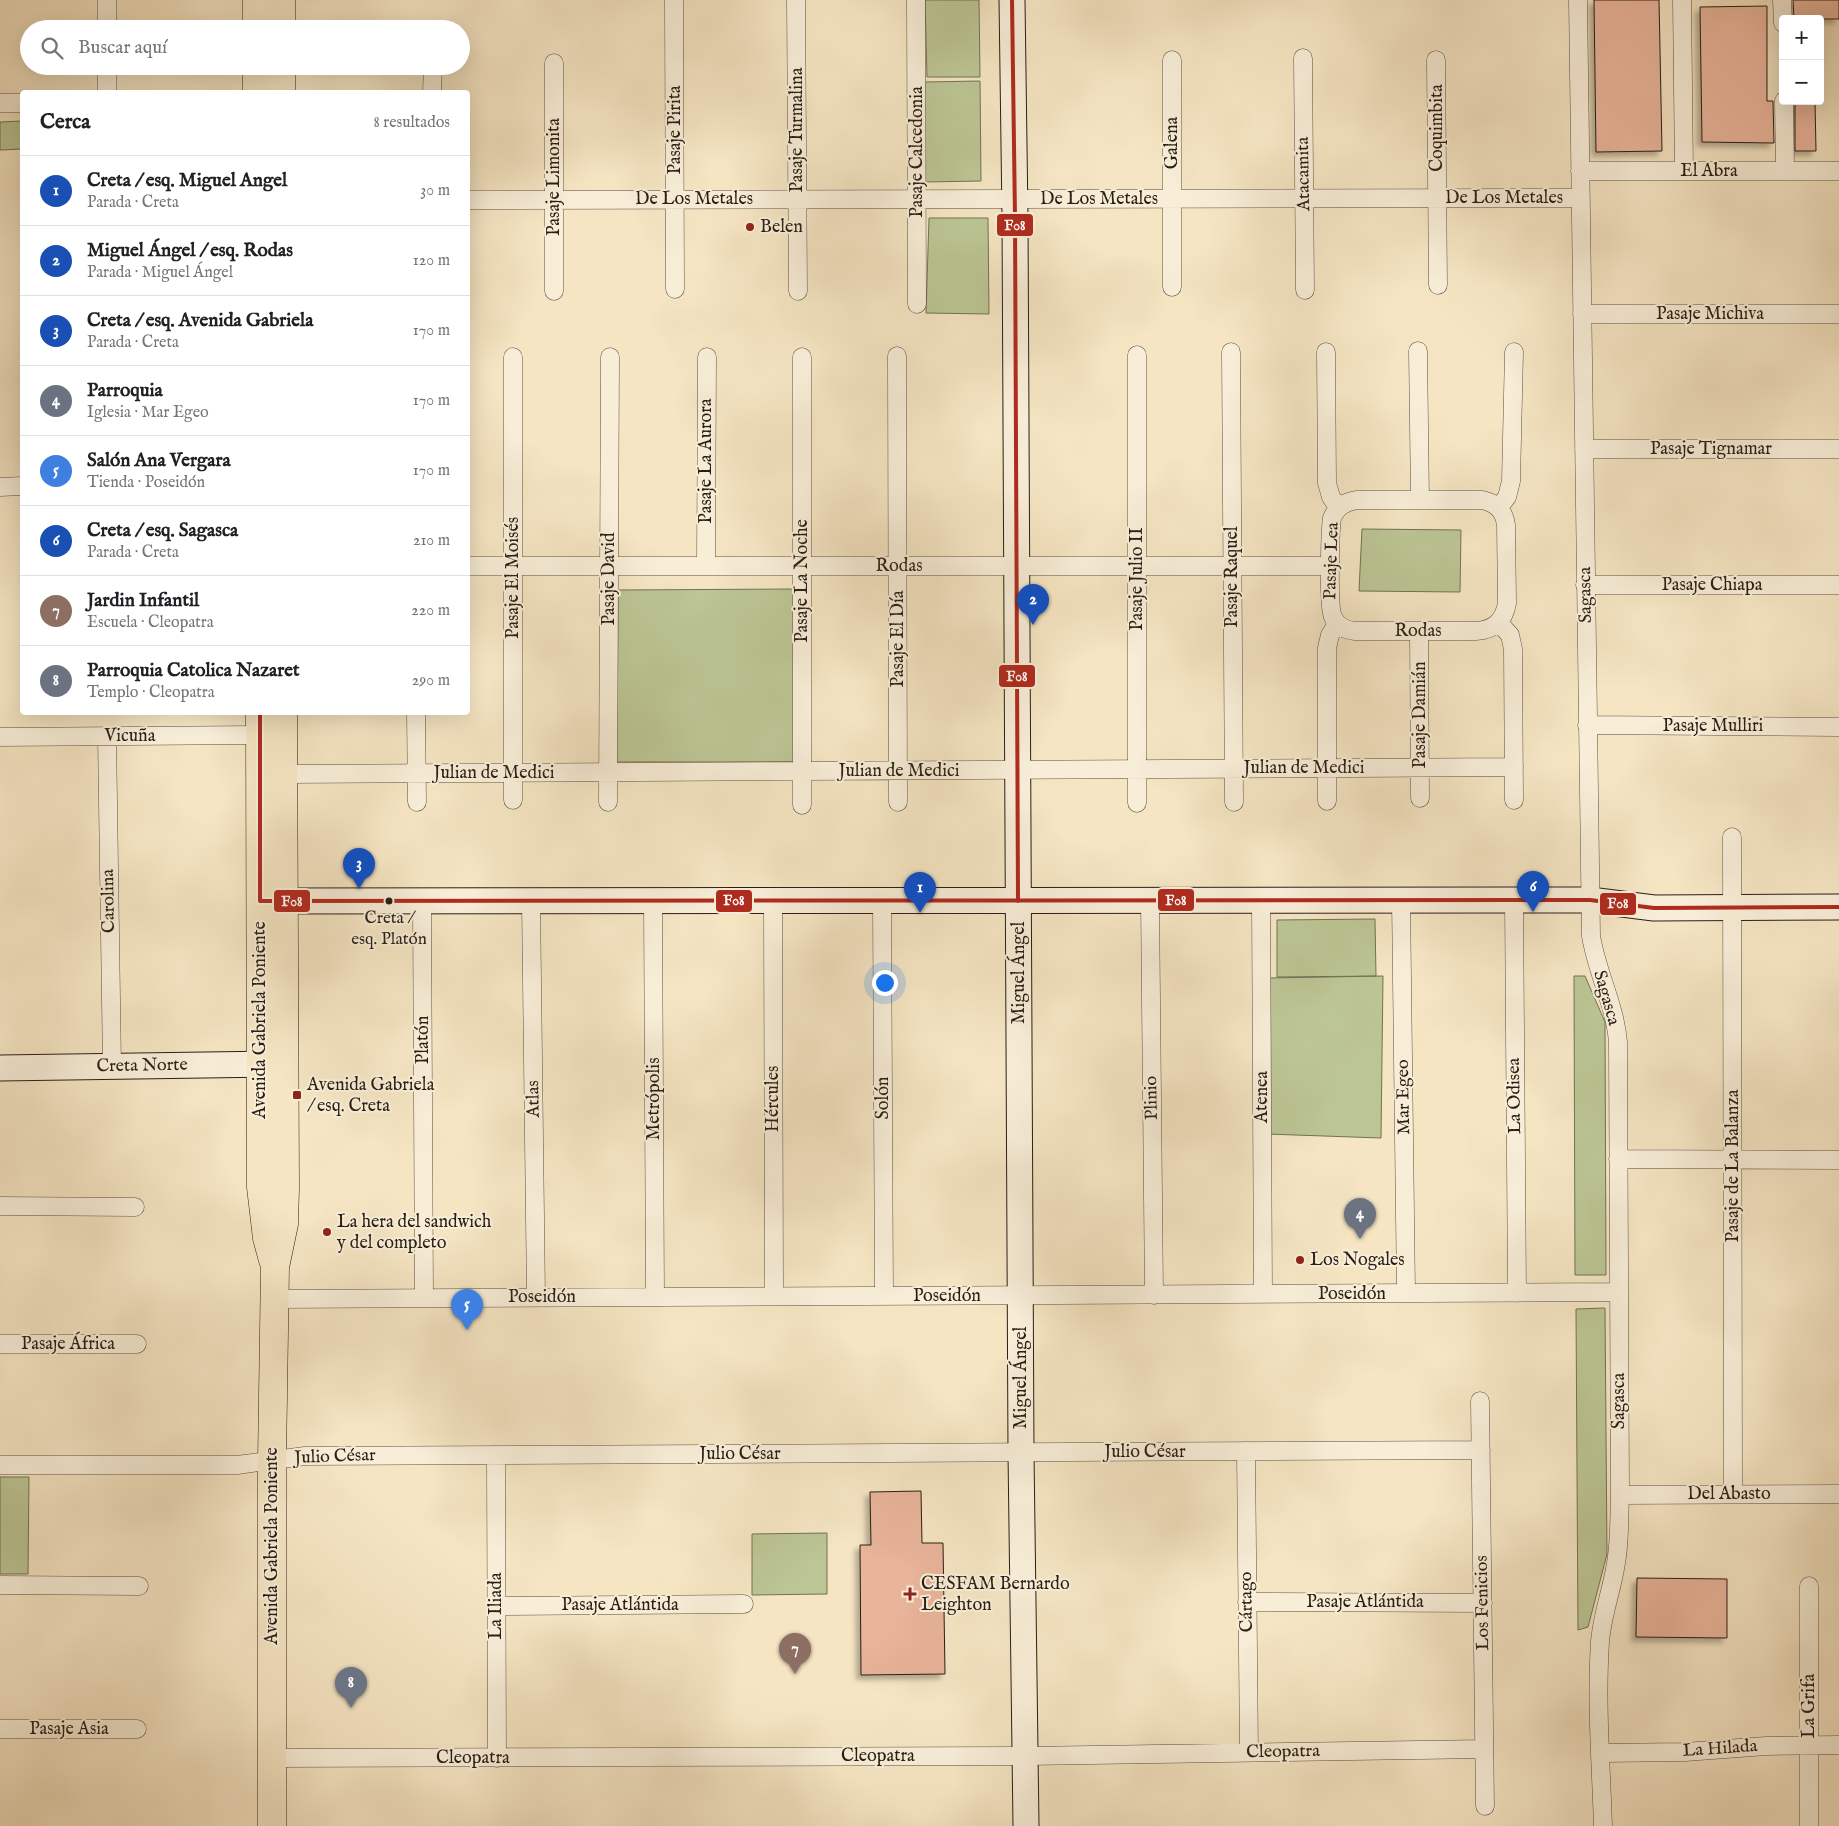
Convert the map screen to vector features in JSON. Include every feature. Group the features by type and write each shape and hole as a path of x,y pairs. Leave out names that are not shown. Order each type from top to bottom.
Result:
{"main road":[{"path":"257,0 257,20"},
{"path":"281,0 281,20"},
{"path":"257,75 257,90"},
{"path":"281,75 281,90"},
{"name":"Avenida Gabriela Poniente","path":"272,901 284,774 283,715"},
{"name":"Avenida Gabriela Poniente","path":"260,724 272,901 272,1064 263,1212 267,1238 275,1267 272,1460 272,1826"}],"street":[{"path":"107,0 107,20"},
{"name":"Pasaje Pirita","path":"674,0 675,289"},
{"name":"Pasaje Turmalina","path":"796,0 798,291"},
{"name":"Pasaje Calcedonia","path":"916,0 917,304"},
{"name":"Miguel Ángel","path":"1012,0 1015,199 1021,1453 1026,1826"},
{"name":"Sagasca","path":"1578,0 1591,936 1594,953 1616,1023 1618,1159 1619,1541 1600,1640 1603,1826"},
{"path":"1682,0 1684,171"},
{"path":"1782,0 1783,15"},
{"name":"Atacamita","path":"1303,58 1305,290"},
{"name":"Galena","path":"1172,60 1172,287"},
{"name":"Coquimbita","path":"1436,60 1438,285"},
{"name":"Pasaje Limonita","path":"554,63 554,291"},
{"path":"107,75 107,90"},
{"path":"432,75 432,90"},
{"path":"0,103 20,103"},
{"path":"1784,105 1785,171"},
{"name":"El Abra","path":"1580,171 1839,171"},
{"name":"De Los Metales","path":"470,200 1580,198"},
{"name":"Pasaje Michiva","path":"1582,314 1839,314"},
{"name":"Pasaje Raquel","path":"1231,352 1234,802"},
{"name":"Pasaje Lea","path":"1326,352 1326,483 1331,497 1338,508 1331,524 1330,608 1337,624 1330,635 1327,648 1328,801"},
{"path":"1418,352 1420,500"},
{"path":"1499,508 1507,497 1512,481 1514,352"},
{"name":"Pasaje El Día","path":"898,356 898,802"},
{"name":"Pasaje Julio II","path":"1137,356 1137,803"},
{"name":"Pasaje El Moisés","path":"513,357 513,800"},
{"name":"Pasaje David","path":"608,802 610,357"},
{"name":"Pasaje La Aurora","path":"706,566 707,357"},
{"name":"Pasaje La Noche","path":"802,357 802,805"},
{"name":"Pasaje Tignamar","path":"1584,449 1839,449"},
{"path":"0,486 20,486"},
{"path":"1338,508 1344,503 1357,500 1482,500 1499,508 1505,518 1506,525 1507,603 1506,610 1498,623 1510,635 1514,649 1514,800"},
{"name":"Rodas","path":"470,566 1330,566"},
{"name":"Pasaje Chiapa","path":"1585,586 1839,585"},
{"name":"Rodas","path":"1337,624 1342,628 1355,631 1419,631 1484,630 1498,623"},
{"name":"Pasaje Damián","path":"1419,631 1420,798"},
{"path":"416,715 417,802"},
{"name":"Vicuña","path":"0,737 107,736 260,724"},
{"name":"Pasaje Mulliri","path":"1587,725 1839,727"},
{"name":"Carolina","path":"107,736 112,1066"},
{"name":"Julian de Medici","path":"284,774 1514,767"},
{"name":"Pasaje de La Balanza","path":"1732,837 1733,1494"},
{"name":"Atenea","path":"1262,900 1263,1294"},
{"name":"Mar Egeo","path":"1401,900 1406,1293"},
{"name":"La Odisea","path":"1514,900 1517,1293"},
{"path":"272,901 1590,900 1654,908 1839,907"},
{"name":"Platón","path":"422,901 424,1298"},
{"name":"Atlas","path":"532,901 536,1298"},
{"name":"Metrópolis","path":"653,901 655,1297"},
{"name":"Hércules","path":"773,901 774,1296"},
{"name":"Solón","path":"882,901 884,1296"},
{"name":"Plinio","path":"1150,901 1154,1294"},
{"name":"Creta Norte","path":"0,1068 272,1064"},
{"path":"1618,1159 1839,1160"},
{"path":"0,1206 135,1206"},
{"name":"Poseidón","path":"275,1299 1619,1292"},
{"name":"Pasaje África","path":"0,1344 137,1344"},
{"name":"Los Fenicios","path":"1480,1401 1485,1806"},
{"name":"Julio César","path":"0,1466 237,1466 305,1456 1481,1450"},
{"name":"Cártago","path":"1246,1451 1249,1753"},
{"name":"La Iliada","path":"496,1455 497,1758"},
{"name":"Del Abasto","path":"1620,1494 1839,1494"},
{"path":"0,1585 139,1586"},
{"name":"La Grifa","path":"1809,1586 1809,1826"},
{"name":"Pasaje Atlántida","path":"1248,1602 1483,1602"},
{"name":"Pasaje Atlántida","path":"496,1606 744,1604"},
{"name":"Pasaje Asia","path":"0,1729 137,1729"},
{"name":"La Hilada","path":"1601,1753 1672,1752 1735,1747 1839,1746"},
{"name":"Cleopatra","path":"272,1758 1026,1756 1484,1750"}],"green space":[{"path":"925,0 979,0 980,77 927,77"},
{"path":"980,81 981,181 925,182 925,82"},
{"path":"20,121 20,149 0,150 0,122"},
{"path":"929,218 988,218 989,314 926,313"},
{"path":"1362,529 1461,530 1460,592 1359,591"},
{"path":"794,589 796,762 617,762 618,590"},
{"path":"1375,919 1376,976 1277,977 1277,920"},
{"path":"1383,976 1381,1138 1266,1134 1268,978"},
{"path":"1574,976 1585,976 1605,1022 1606,1275 1575,1275"},
{"path":"1605,1308 1607,1554 1588,1627 1578,1630 1576,1309"},
{"path":"0,1477 29,1477 28,1574 0,1574"},
{"path":"827,1533 827,1594 752,1595 752,1534"}],"building":[{"path":"1594,0 1659,0 1662,151 1596,152"},
{"path":"1793,0 1839,0 1839,19 1824,19 1824,15 1794,15"},
{"path":"1767,6 1767,101 1773,101 1774,143 1702,142 1700,7"},
{"path":"1795,105 1815,105 1816,151 1795,151"},
{"path":"921,1491 922,1543 943,1543 945,1674 861,1675 860,1545 871,1545 870,1492"},
{"path":"1637,1578 1727,1579 1727,1638 1636,1637"}],"transit line":[{"name":"F08","path":"1012,0 1015,217 1018,901"},
{"name":"F08","path":"260,715 260,901 1590,900 1654,908 1839,907"}],"place":[{"name":"Belen","path":"750,227"},
{"name":"Miguel Ángel / esq. Rodas","path":"1033,625"},
{"name":"Creta / esq. Avenida Gabriela","path":"359,889"},
{"name":"Creta / esq. Platón","path":"389,901"},
{"name":"Creta / esq. Sagasca","path":"1533,912"},
{"name":"Creta / esq. Miguel Angel","path":"920,913"},
{"name":"Avenida Gabriela / esq. Creta","path":"297,1095"},
{"name":"La hera del sandwich y del completo","path":"327,1232"},
{"name":"Parroquia","path":"1360,1239"},
{"name":"Los Nogales","path":"1300,1260"},
{"name":"Salón Ana Vergara","path":"467,1330"},
{"name":"CESFAM Bernardo Leighton","path":"910,1594"},
{"name":"Jardin Infantil","path":"795,1674"},
{"name":"Parroquia Catolica Nazaret","path":"351,1708"}]}
